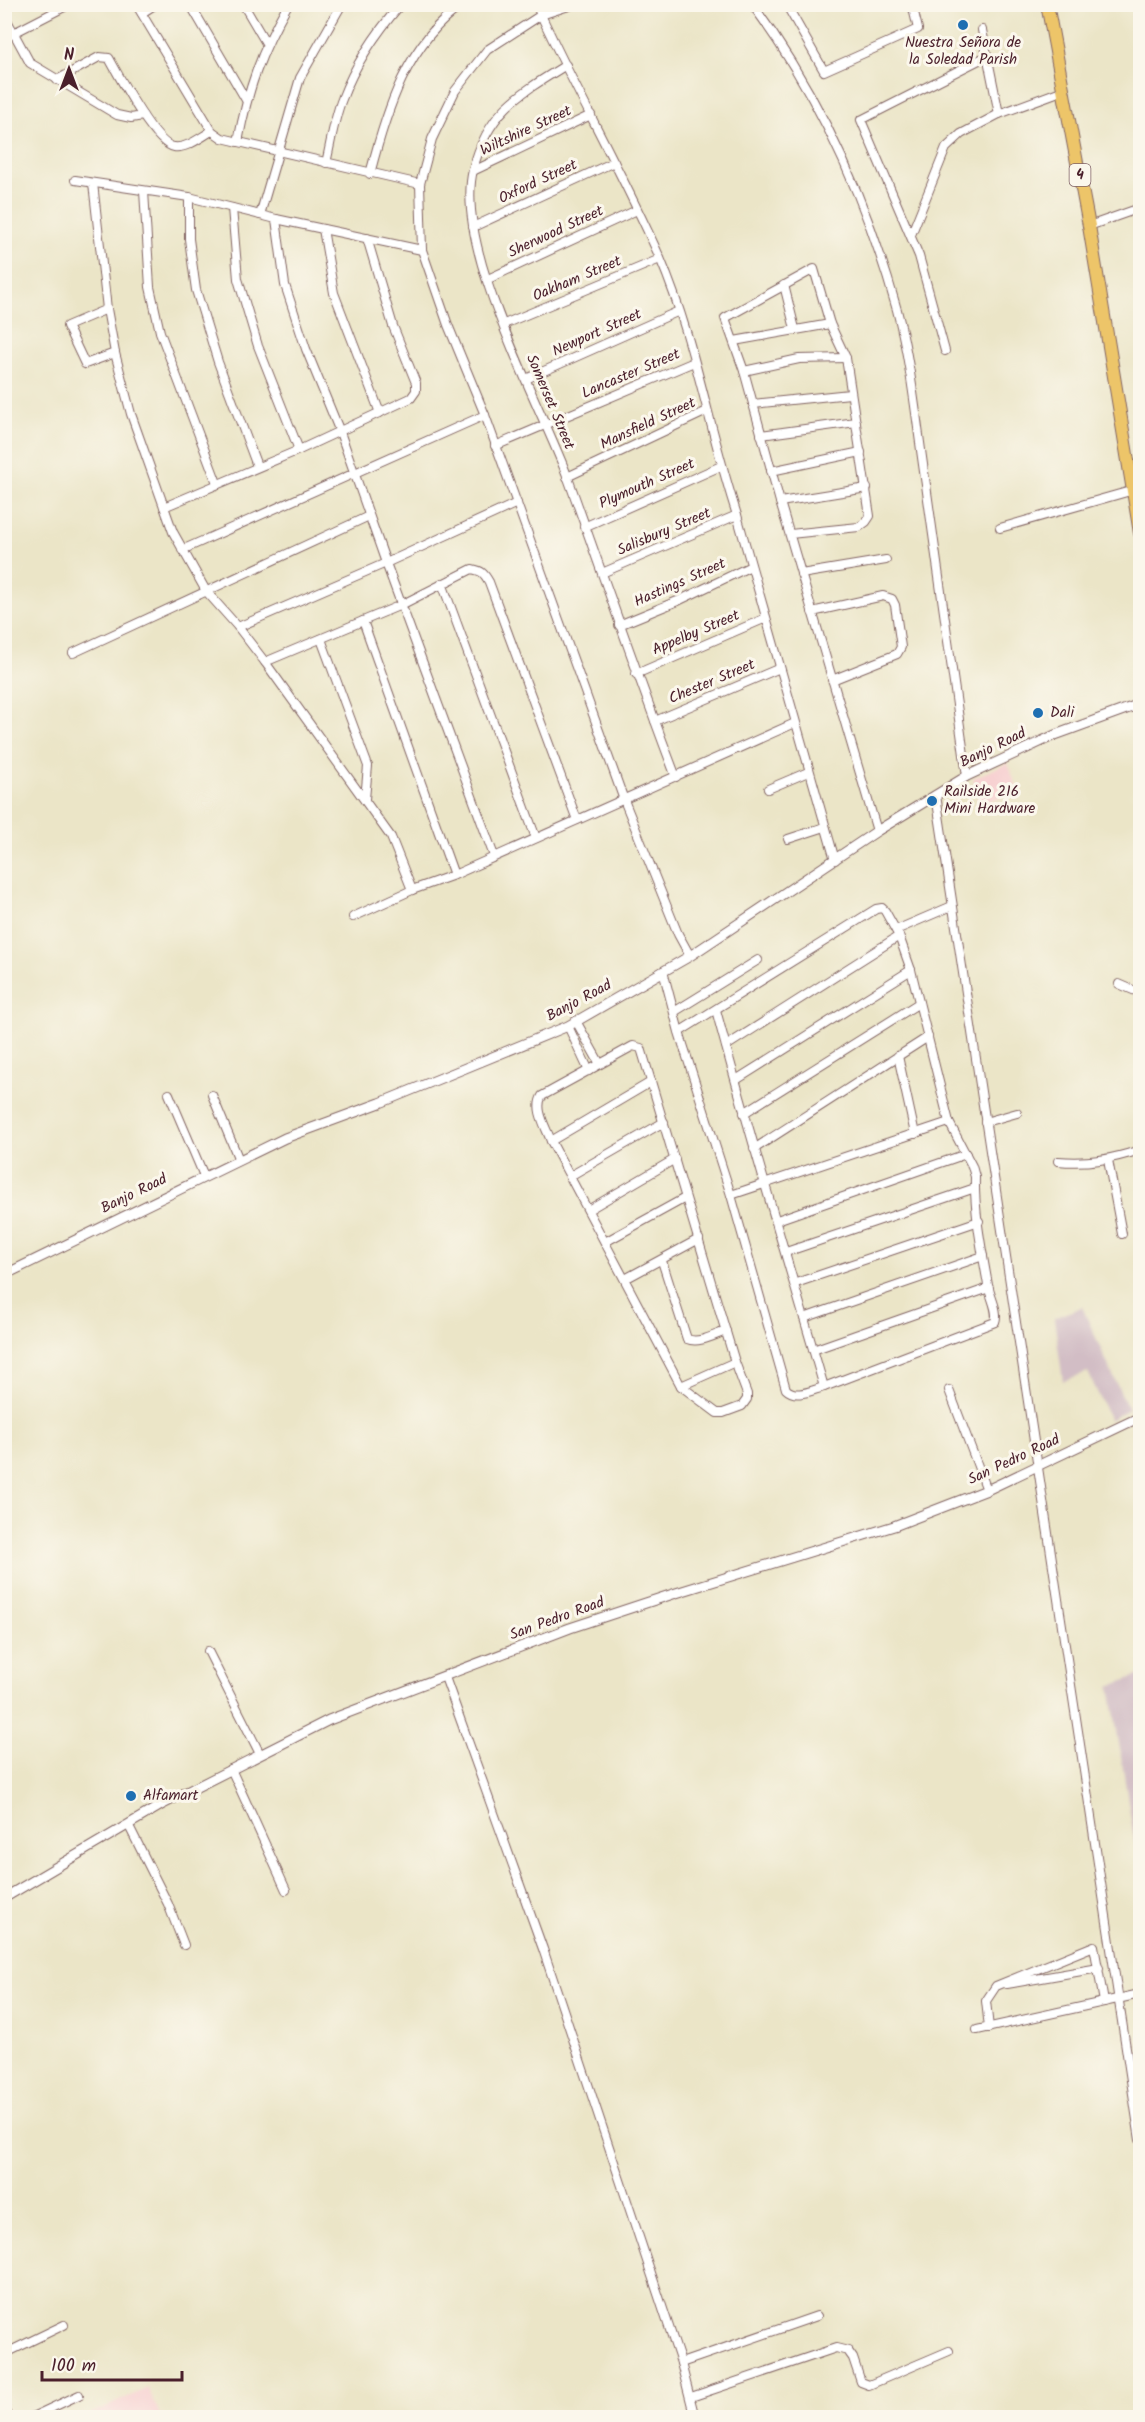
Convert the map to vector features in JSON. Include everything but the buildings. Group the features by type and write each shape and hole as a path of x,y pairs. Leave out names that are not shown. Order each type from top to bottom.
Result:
{"highway":[{"name":"4","path":"1047,4 1089,226 1140,533"}],"street":[{"path":"4,38 70,4"},
{"path":"136,4 212,130 222,138 420,184"},
{"path":"142,13 156,4"},
{"path":"190,4 246,100"},
{"path":"243,4 266,43"},
{"path":"238,142 246,100 266,43 288,4"},
{"path":"260,215 300,78 342,4"},
{"path":"326,163 341,101 356,66 377,34 401,4"},
{"path":"370,174 384,117 414,56 449,14 464,4"},
{"path":"536,4 660,259 679,311 834,860"},
{"path":"575,4 541,15 487,50 455,91 432,139 420,184 422,250 448,325 485,416 624,800 678,934 690,956"},
{"path":"752,4 812,100 843,159 876,243 897,312 911,382 967,776"},
{"path":"786,4 824,71 918,29 912,4"},
{"path":"4,15 30,63 117,115 131,118 143,116"},
{"path":"982,30 999,114"},
{"path":"945,351 919,256 861,120 987,56"},
{"path":"57,80 99,57 109,58 143,116 164,144 183,147 212,130"},
{"name":"Somerset Street","path":"566,65 530,87 501,111 483,141 473,171 470,195 473,227 504,324 567,477 636,674 676,777"},
{"path":"911,235 946,148 961,134 999,114 1064,90"},
{"name":"Wiltshire Street","path":"473,171 591,115"},
{"name":"Oxford Street","path":"473,227 614,162"},
{"path":"75,180 189,198 422,250"},
{"path":"93,183 107,309 115,353 131,414 182,550 206,591 265,662 391,837 412,890"},
{"path":"144,191 150,287 158,321 217,483"},
{"path":"189,198 189,239 196,290 218,362 257,466"},
{"path":"232,208 238,279 258,346 299,450"},
{"path":"1089,226 1140,208"},
{"name":"Sherwood Street","path":"488,279 637,210"},
{"path":"276,219 285,285 306,349 340,432 494,856"},
{"path":"323,229 334,293 380,412"},
{"path":"164,507 340,432 411,398 416,391 416,383 393,326 367,238"},
{"name":"Oakham Street","path":"504,324 660,259"},
{"path":"790,534 859,527 870,516 846,358 830,324 814,269 724,318 744,371 771,471 877,831"},
{"path":"784,285 795,329"},
{"path":"107,309 67,326 85,364 115,353"},
{"name":"Newport Street","path":"526,379 679,311"},
{"path":"734,341 830,324"},
{"path":"744,371 799,359 846,358"},
{"name":"Lancaster Street","path":"495,446 694,362"},
{"path":"753,404 850,394"},
{"name":"Mansfield Street","path":"567,477 707,411"},
{"path":"182,550 485,416"},
{"path":"761,435 856,422"},
{"path":"771,471 861,452"},
{"name":"Plymouth Street","path":"584,527 721,466"},
{"path":"780,502 867,488"},
{"path":"1000,528 1134,490"},
{"path":"238,627 386,563 516,503"},
{"name":"Salisbury Street","path":"602,573 737,515"},
{"path":"73,653 369,516"},
{"path":"801,574 886,560"},
{"name":"Hastings Street","path":"619,625 680,600 751,566"},
{"path":"265,662 401,605 472,569 484,573 577,820"},
{"path":"442,583 536,838"},
{"path":"812,612 883,596 892,599 895,605 901,647 897,654 832,681"},
{"name":"Appelby Street","path":"636,674 766,618"},
{"path":"363,621 454,875"},
{"path":"321,639 368,766 365,799"},
{"name":"Chester Street","path":"654,721 780,668"},
{"name":"Banjo Road","path":"4,1275 285,1138 391,1099 572,1024 690,956 877,831 967,776 1055,735 1140,704"},
{"path":"353,917 412,890 454,875 795,723"},
{"path":"768,789 808,772"},
{"path":"936,795 1140,2140"},
{"path":"788,838 825,827"},
{"path":"726,1046 897,933 952,906"},
{"path":"663,971 679,1032 730,1195 786,1389 796,1394 824,1387 992,1324 997,1319 983,1256 975,1177 949,1122 911,970 897,933 882,908 876,909 679,1032"},
{"path":"674,1012 758,960"},
{"path":"736,1080 911,970"},
{"path":"1119,984 1140,993"},
{"path":"744,1113 919,1003"},
{"path":"716,1010 824,1387"},
{"path":"572,1024 600,1064"},
{"path":"572,1024 589,1071"},
{"path":"754,1149 928,1037"},
{"path":"633,1046 641,1048 735,1362 747,1394 747,1399 742,1406 717,1413 681,1386 551,1141 538,1102 542,1096 600,1064 633,1046"},
{"path":"898,1056 915,1134"},
{"path":"551,1141 651,1082"},
{"path":"169,1094 204,1176"},
{"path":"212,1095 239,1160"},
{"path":"986,1122 1017,1113"},
{"path":"570,1176 664,1122"},
{"path":"730,1195 949,1122"},
{"path":"1058,1161 1089,1163 1140,1150"},
{"path":"777,1220 966,1154"},
{"path":"588,1210 675,1159"},
{"path":"1108,1160 1122,1234"},
{"path":"786,1252 975,1188"},
{"path":"605,1242 685,1198"},
{"path":"796,1283 979,1221"},
{"path":"625,1280 699,1239"},
{"path":"804,1318 983,1256"},
{"path":"662,1261 687,1339 693,1342 698,1341 726,1331"},
{"path":"813,1350 989,1288"},
{"path":"681,1386 735,1362"},
{"path":"949,1390 987,1490"},
{"name":"San Pedro Road","path":"4,1898 164,1804 328,1720 570,1628 894,1526 987,1490 1140,1417"},
{"path":"208,1651 260,1754"},
{"path":"445,1677 543,1949 681,2363 695,2418"},
{"path":"231,1769 286,1890"},
{"path":"129,1826 168,1904 184,1945"},
{"path":"989,2028 986,2001 996,1986 1094,1946 1104,2002"},
{"path":"996,1986 1099,1968"},
{"path":"977,2030 1140,1994"},
{"path":"681,2363 817,2316"},
{"path":"4,2354 64,2325"},
{"path":"691,2397 836,2348 848,2351 853,2358 861,2382 869,2385 949,2351"},
{"path":"30,2418 79,2396"},
{"path":"4,2406 9,2418"}],"shaded area":[{"path":"1008,763 1018,791 979,804 973,778"},
{"path":"1082,1307 1128,1409 1110,1420 1088,1372 1063,1381 1054,1318"},
{"path":"1140,1675 1140,1849 1136,1851 1110,1686"},
{"path":"148,2388 161,2417 84,2417"}],"place":[{"name":"Nuestra Señora de la Soledad Parish","path":"963,25"},
{"name":"Dali","path":"1038,713"},
{"name":"Railside 216 Mini Hardware","path":"932,801"},
{"name":"Alfamart","path":"131,1796"}]}
